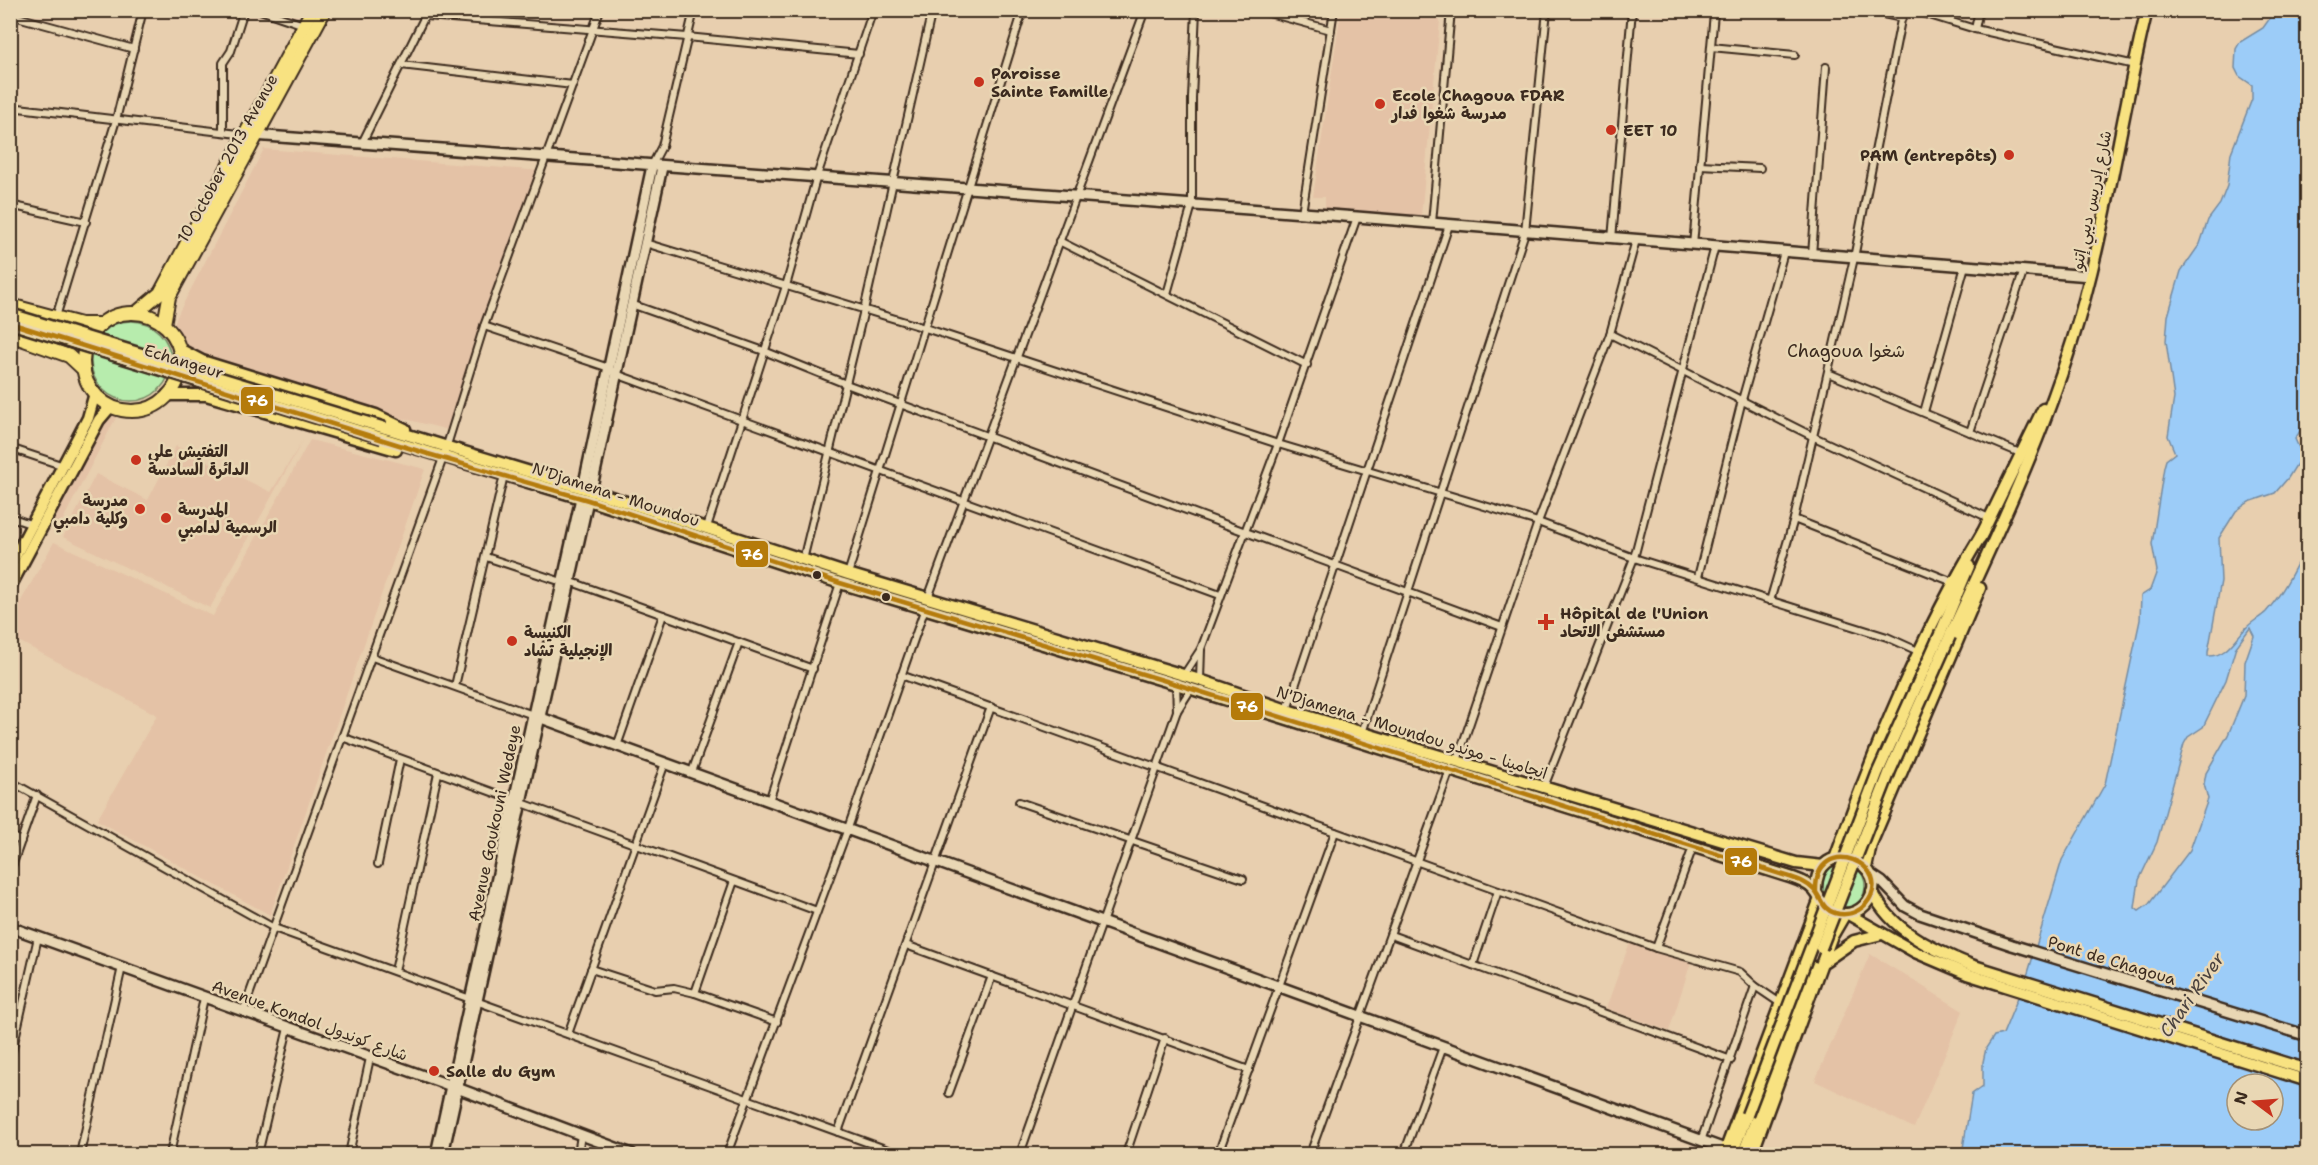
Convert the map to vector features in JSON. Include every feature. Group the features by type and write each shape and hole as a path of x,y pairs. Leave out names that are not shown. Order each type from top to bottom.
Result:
{"highway":[{"name":"10 October 2013 Avenue","path":"164,324 169,297 253,135 312,10"},
{"name":"10 October 2013 Avenue","path":"136,313 160,293 325,10"},
{"path":"10,304 81,324 101,324"},
{"path":"10,335 69,356 84,370 95,393 111,406 125,410 141,410 155,405 167,395 179,375 179,349 164,324 151,316 136,313 117,315 101,324 86,347 84,370"}],"main road":[{"name":"شارع إدريس ديبي إتنو","path":"1945,634 1995,537 2035,445 2072,344 2091,276 2147,13"},
{"path":"10,314 383,433"},
{"name":"Echangeur","path":"10,323 383,433"},
{"path":"179,349 202,361 376,415 424,440"},
{"path":"10,588 58,488 64,466 88,418 95,393"},
{"name":"شارع إدريس ديبي إتنو","path":"1945,634 1989,518 2020,453 2053,393"},
{"path":"167,395 206,395 386,447 428,454"},
{"path":"10,566 99,420 111,406"},
{"name":"N'Djamena - Moundou","path":"383,433 446,446 840,583"},
{"name":"N'Djamena - Moundou","path":"383,433 428,454 707,527 822,566"},
{"path":"1835,859 1881,738 1953,582 1983,532"},
{"path":"1995,537 1984,578 1871,844 1868,871 1872,891 1890,919 1915,938 1999,980 2307,1082"},
{"name":"N'Djamena - Moundou انجامينا - موندو","path":"822,566 927,603 1191,689 1454,765 1544,787 1796,863 1823,866"},
{"name":"N'Djamena - Moundou انجامينا - موندو","path":"840,583 927,603 1185,675 1362,733 1693,847 1790,877 1818,896"},
{"path":"1743,1155 1752,1117 1945,634"},
{"path":"1727,1153 1818,896 1818,874 1823,866 1835,859 1852,858 1868,871"},
{"path":"1752,1155 1831,938 1847,914 1864,906 1872,891"},
{"path":"1818,896 1830,911 1847,914 1932,960 2307,1070"},
{"path":"1822,964 1845,946 1882,934"},
{"path":"1727,1153 1752,1117"}],"street":[{"path":"56,318 116,120 143,10"},
{"path":"223,132 223,63 231,51 244,10"},
{"path":"260,10 304,25"},
{"path":"243,1012 443,458 484,326 600,10"},
{"path":"612,371 694,10"},
{"path":"707,527 786,286 816,179 873,10"},
{"path":"803,560 864,310 932,10"},
{"path":"848,574 1023,10"},
{"path":"727,1155 847,831 962,501 1145,10"},
{"path":"1167,294 1192,205 1192,98 1196,10"},
{"path":"1258,10 1331,30"},
{"path":"1302,213 1334,10"},
{"path":"1432,223 1451,10"},
{"path":"1362,733 1406,591 1525,232 1546,10"},
{"path":"1612,239 1632,10"},
{"path":"1866,10 1902,18"},
{"path":"1770,601 1794,519 1854,258 1903,10"},
{"path":"1912,10 1975,29 2135,65"},
{"path":"1975,29 1979,10"},
{"path":"2121,10 2147,13"},
{"path":"362,143 427,13 859,54"},
{"path":"1693,245 1714,13"},
{"path":"10,15 134,49"},
{"path":"1711,47 1795,55"},
{"path":"401,65 573,85"},
{"path":"1812,255 1826,67"},
{"path":"10,107 253,135 816,179 1357,217 2091,276"},
{"path":"1700,165 1760,168"},
{"path":"612,371 645,243 657,166"},
{"path":"10,205 86,222"},
{"path":"1185,675 1201,649 1278,444 1357,217"},
{"path":"1287,710 1449,225"},
{"path":"1310,1155 1454,765 1538,522 1610,334 1636,240"},
{"path":"1059,241 1307,365"},
{"path":"645,243 925,328 1278,444 1538,522 1634,558 1864,630 1920,652"},
{"path":"1544,787 1634,558 1715,246"},
{"path":"1698,577 1742,400 1784,252"},
{"path":"1924,412 1965,266"},
{"path":"1970,432 2024,270"},
{"path":"631,304 765,351 846,384 1502,627"},
{"path":"484,326 1220,595"},
{"path":"1610,334 1812,436 1989,518"},
{"name":"Avenue Goukouni Wedeye","path":"436,1155 454,1087 612,371"},
{"path":"1828,373 2020,453"},
{"path":"10,448 64,466"},
{"path":"455,686 504,475"},
{"path":"10,518 33,525"},
{"path":"1794,519 1953,582"},
{"path":"486,557 566,581 813,669"},
{"path":"768,801 840,583"},
{"path":"617,746 663,615"},
{"path":"692,772 739,642"},
{"path":"1200,680 1201,649"},
{"path":"372,657 1701,1141 1727,1153"},
{"path":"901,675 1656,948 1740,972 1755,986 1780,1003"},
{"path":"1176,684 1177,711"},
{"path":"1020,1155 1177,711 1191,689"},
{"path":"838,1132 991,707"},
{"path":"342,737 817,911"},
{"path":"378,864 400,759"},
{"path":"568,1034 664,763"},
{"path":"395,971 438,772"},
{"path":"10,781 274,928 899,1155"},
{"path":"10,872 37,795"},
{"path":"1019,802 1243,879"},
{"path":"1218,1155 1335,832"},
{"path":"10,836 21,841"},
{"path":"1656,948 1693,847"},
{"name":"Pont de Chagoua","path":"1868,871 1911,910 2012,945 2307,1036"},
{"path":"695,993 734,881"},
{"path":"1473,965 1498,891"},
{"name":"Avenue Kondol شارع كوندول","path":"10,927 454,1087 632,1155"},
{"path":"1390,935 1731,1060"},
{"path":"10,1061 38,937"},
{"path":"906,945 1249,1070"},
{"path":"81,1155 122,968"},
{"path":"591,969 654,990 674,988 695,993 777,1022"},
{"path":"949,1093 992,976"},
{"path":"1701,1141 1755,986"},
{"path":"170,1155 204,998"},
{"path":"258,1155 288,1028"},
{"path":"1126,1155 1166,1038"},
{"path":"1404,1155 1443,1047"},
{"path":"349,1155 370,1058"},
{"name":"Avenue Goukouni Wedeye","path":"443,1155 454,1087"},
{"path":"578,1155 581,1135"}],"shaded area":[{"name":"Ecole Chagoua FDAR مدرسة شغوا فدار","path":"1341,11 1441,11 1421,216 1325,208 1325,197 1313,197"},
{"path":"264,149 543,171 449,430 365,409 174,351 170,347 167,341 179,312"},
{"path":"110,408 120,410 57,531 48,527"},
{"name":"المدرسة الرسمية لدامبي","path":"303,440 210,608 63,537 96,474 148,500 176,446 271,492"},
{"path":"310,440 425,469 270,915 97,820 157,715 11,637 11,619 54,542 213,616"},
{"path":"1630,942 1691,962 1669,1031 1606,1008"},
{"path":"1870,954 1963,1011 1914,1128 1815,1081"}],"green space":[{"path":"131,321 146,324 159,333 168,346 171,361 168,376 159,389 146,398 131,401 116,398 103,389 94,376 91,361 94,346 103,333 116,324"},
{"path":"1842,863 1858,870 1865,886 1858,902 1842,909 1826,902 1819,886 1826,870"}],"water":[{"name":"Chari River","path":"2275,11 2307,11 2307,420 2295,439 2300,450 2298,462 2288,478 2275,493 2249,502 2236,511 2219,538 2221,581 2208,656 2226,650 2248,626 2266,612 2284,588 2307,544 2307,1154 1962,1154 1972,1094 1983,1086 1983,1062 1986,1048 1994,1036 2003,1034 2028,973 2062,860 2105,784 2140,620 2141,596 2150,590 2157,571 2152,544 2164,467 2166,460 2175,453 2168,436 2174,398 2166,341 2168,316 2181,271 2200,244 2208,220 2220,204 2227,186 2231,153 2252,99 2252,85 2239,76 2235,68 2236,49 2240,42 2263,28","holes":["2250,628 2254,636 2245,662 2244,696 2228,735 2206,773 2204,784 2208,799 2190,850 2149,904 2139,911 2135,908 2139,880 2157,842 2184,744 2188,737 2203,727 2226,680 2236,647"]}],"transit line":[{"name":"76","path":"10,323 428,454 588,500 840,583 1176,684 1790,877 1809,885 1825,906 1835,913 1851,913 1865,905 1873,890 1872,877 1864,867 1853,860 1840,858 1828,862 1819,873 1816,892"}],"place":[{"name":"Paroisse Sainte Famille","path":"979,82"},
{"name":"Ecole Chagoua FDAR مدرسة شغوا فدار","path":"1380,104"},
{"name":"EET 10","path":"1611,130"},
{"name":"PAM (entrepôts)","path":"2009,155"},
{"name":"التفتيش على الدائرة السادسة","path":"136,460"},
{"name":"مدرسة وكلية دامبي","path":"140,509"},
{"name":"المدرسة الرسمية لدامبي","path":"166,518"},
{"name":"Hôpital de l'Union مستشفى الاتحاد","path":"1546,622"},
{"name":"الكنيسة الإنجيلية تشاد","path":"512,641"},
{"name":"Salle du Gym","path":"434,1071"}],"district":[{"name":"Chagoua شغوا","path":"1846,351"}]}
